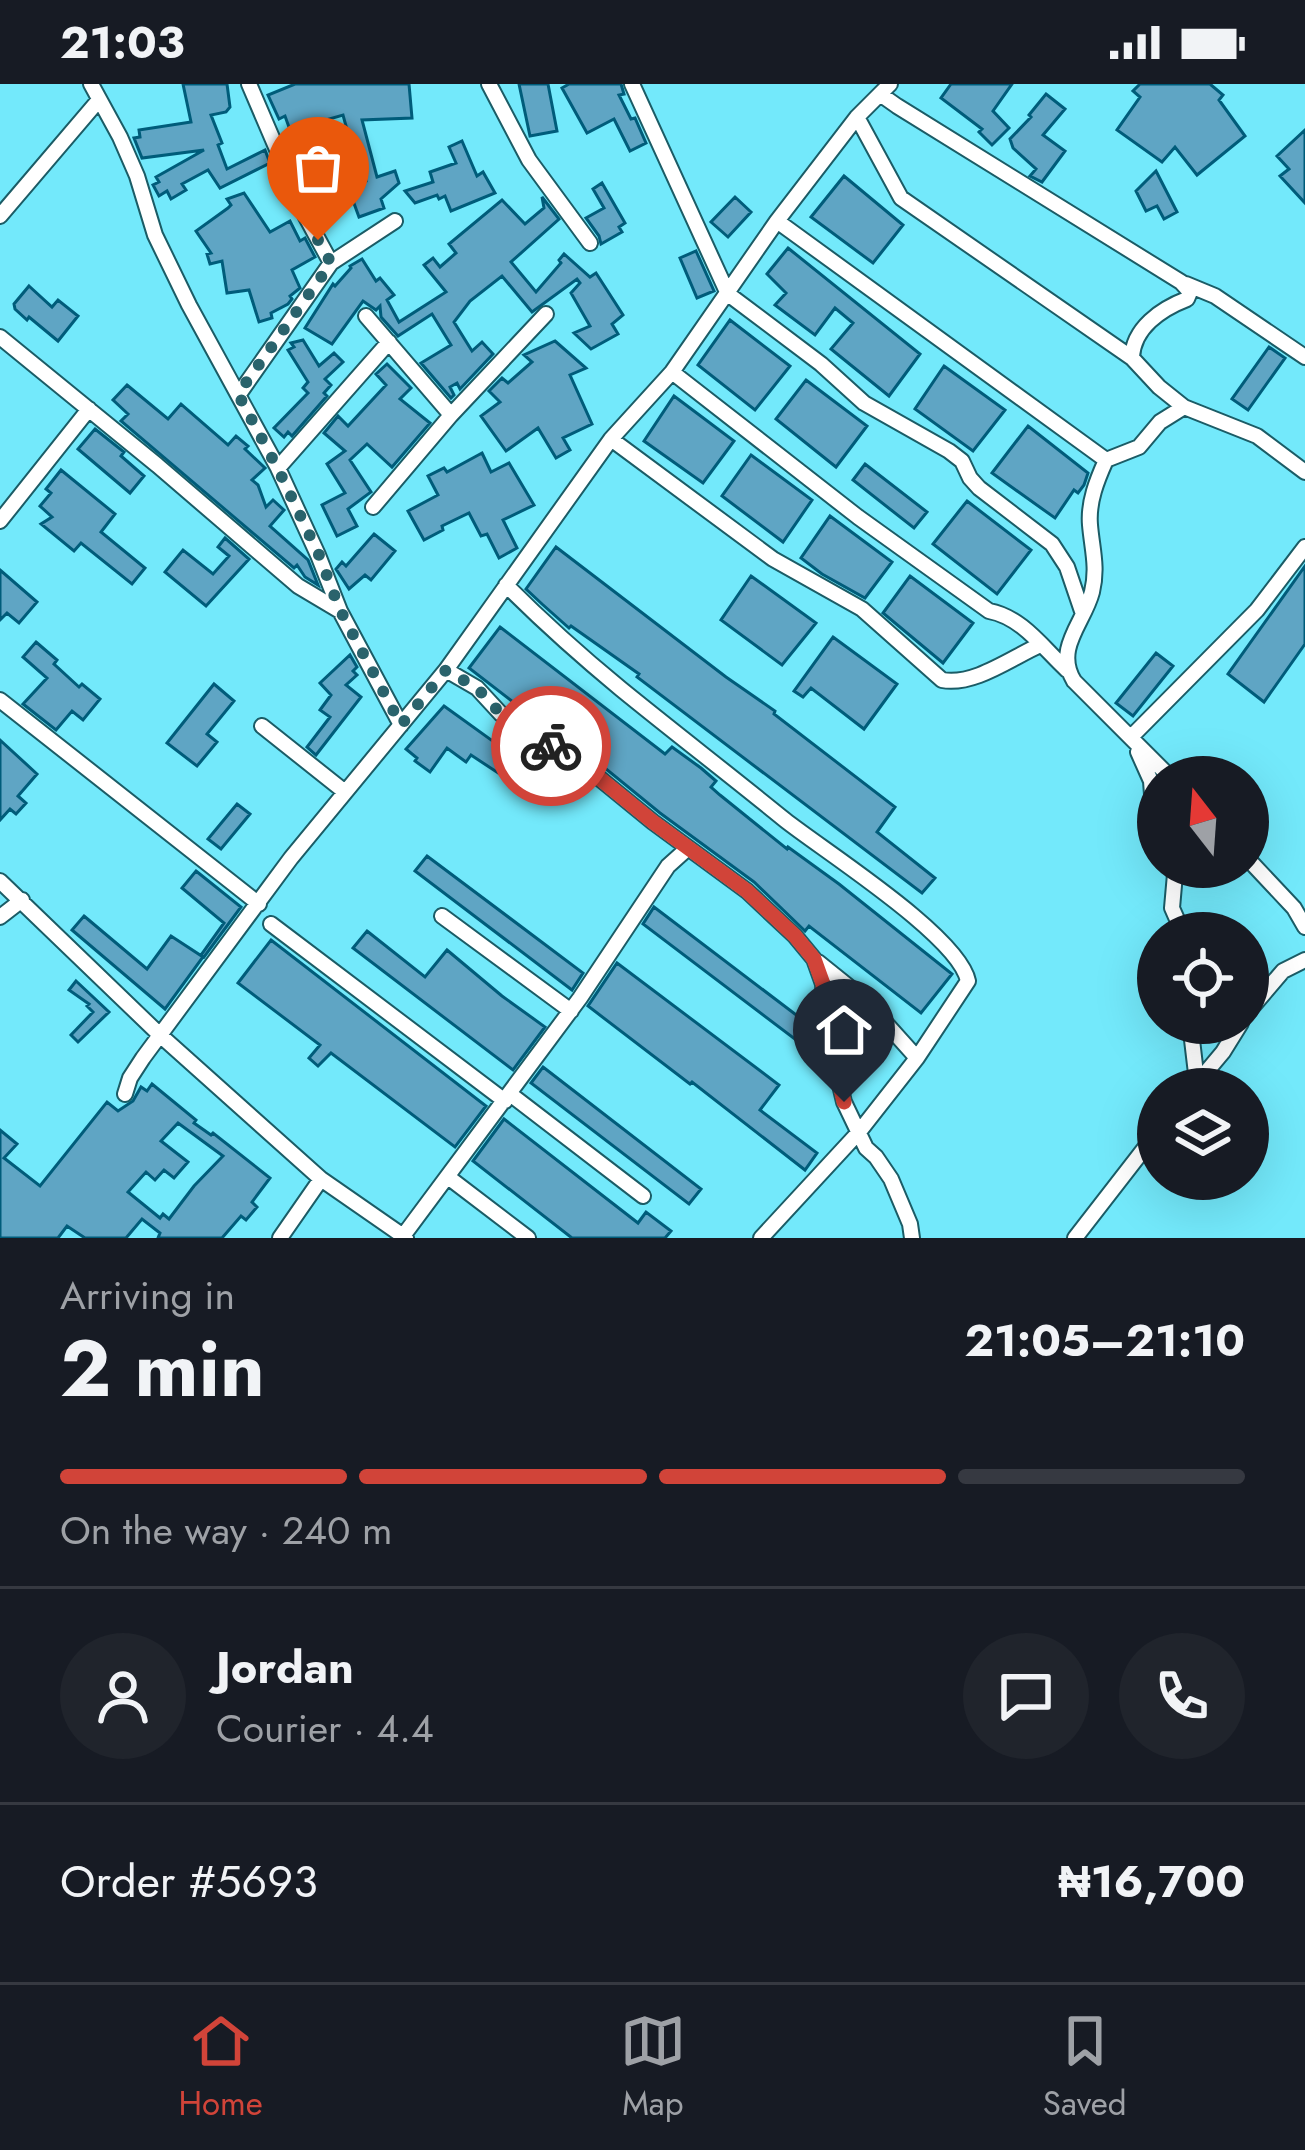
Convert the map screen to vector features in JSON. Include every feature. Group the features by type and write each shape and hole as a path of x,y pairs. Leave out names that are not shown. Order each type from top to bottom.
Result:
{"street":[{"path":"91,84 128,157 155,235 278,469 340,610 401,725"},
{"path":"249,84 331,263"},
{"path":"490,84 529,160 590,243"},
{"path":"632,84 728,294 864,403 962,461 979,488 1052,544 1067,567 1083,614"},
{"path":"125,1094 130,1078 160,1035 259,904 446,670 611,439 672,372 777,221 857,117 885,89 957,145 1181,282 1215,296 1305,357"},
{"path":"0,216 98,101"},
{"path":"857,117 901,198 1132,358 1184,407 1257,436 1305,472"},
{"path":"238,394 331,263 395,221"},
{"path":"777,221 1106,460"},
{"path":"1132,358 1132,343 1143,328 1187,299 1190,292 1181,282"},
{"path":"373,507 546,314"},
{"path":"366,316 451,415"},
{"path":"0,337 298,586 340,610"},
{"path":"278,469 389,342"},
{"path":"672,372 858,517 989,610 1017,621 1150,756"},
{"path":"1067,670 1067,646 1090,598 1096,568 1090,506 1106,460 1138,447 1160,422 1184,407"},
{"path":"0,521 89,409"},
{"path":"611,439 772,559 862,609 942,680 964,680 1040,645"},
{"path":"1131,737 1257,610 1305,547"},
{"path":"506,585 564,642 785,820 861,874 965,966 968,981 917,1058 859,1132 761,1238"},
{"path":"446,670 477,688 521,731 582,764 747,891 814,959 864,999 917,1058"},
{"path":"0,700 259,904"},
{"path":"262,726 345,792"},
{"path":"1131,737 1139,756"},
{"path":"0,881 160,1035 321,1178 405,1237 571,1011 668,866 688,848"},
{"path":"1269,881 1305,927"},
{"path":"0,917 22,899"},
{"path":"442,916 571,1011"},
{"path":"271,924 643,1196"},
{"path":"814,959 823,984 825,1021 844,1102 869,1153 891,1179 911,1238"},
{"path":"1269,987 1283,971 1305,960"},
{"path":"1209,1068 1228,1044"},
{"path":"1076,1238 1137,1158"},
{"path":"448,1177 528,1238"},
{"path":"280,1238 321,1178"}],"building":[{"path":"183,84 227,84 230,107 211,115 227,169 265,150 270,163 220,188 208,170 182,184 186,190 171,199 167,191 159,196 153,185 159,182 156,177 204,150 142,158 134,138 140,137 139,130 191,122"},
{"path":"295,84 409,84 412,118 362,120 377,177 395,171 399,183 381,199 384,208 359,217 348,187 366,181 343,115 308,125 316,149 299,155 285,116 279,119 268,95"},
{"path":"519,84 548,84 557,131 530,136"},
{"path":"621,84 624,94 619,95 646,143 630,151 614,119 587,133 562,88"},
{"path":"951,84 1012,84 993,111 1009,128 992,145 979,132 982,129 941,98"},
{"path":"1140,84 1210,84 1223,95 1219,100 1245,136 1197,175 1175,147 1162,162 1117,130 1140,97 1133,91"},
{"path":"1046,94 1065,109 1043,135 1065,151 1042,182 1030,176 1036,169 1013,148 1010,139"},
{"path":"1305,130 1305,203 1280,176 1289,169 1277,156"},
{"path":"462,141 477,176 483,172 495,193 451,211 445,196 415,203 405,191 433,182 430,172 456,163 449,147"},
{"path":"1156,171 1177,212 1164,219 1157,206 1146,211 1136,191"},
{"path":"844,176 903,225 873,263 811,217"},
{"path":"602,183 625,223 619,227 622,232 601,244 586,218 604,208 593,189"},
{"path":"244,193 270,232 290,221 315,257 292,270 300,288 288,304 259,322 249,290 227,293 222,261 210,264 207,254 211,253 196,231 231,205 227,199"},
{"path":"542,197 559,219 511,262 536,292 564,254 590,277 596,273 623,315 612,324 618,334 591,349 574,333 590,326 571,293 580,283 577,279 532,312 502,276 470,301 454,322 472,351 482,342 493,354 460,389 457,383 450,387 451,398 421,363 451,345 432,314 398,336 381,317 380,306 376,310 363,301 332,344 305,328 333,284 362,259 376,281 380,278 394,295 387,300 399,322 446,292 424,265 433,258 440,267 456,253 449,244 502,200 525,224 544,208"},
{"path":"735,197 751,212 728,237 711,222"},
{"path":"788,248 920,354 889,396 831,349 853,323 835,308 815,335 775,305 786,293 767,274"},
{"path":"696,251 714,291 697,298 680,258"},
{"path":"29,286 52,307 58,300 78,316 58,341 15,309"},
{"path":"730,320 790,366 755,410 698,365"},
{"path":"303,340 319,366 334,353 343,362 325,379 331,385 324,393 327,396 292,436 288,432 284,437 274,428 308,393 303,388 308,382 288,350 294,347 291,343"},
{"path":"555,341 586,368 570,375 592,424 563,438 570,450 556,458 538,428 506,451 481,416 500,402 489,391 502,378 508,383 532,362 524,355"},
{"path":"1269,347 1285,358 1248,410 1232,399"},
{"path":"387,364 411,388 400,399 430,423 392,467 367,444 350,460 371,492 348,509 357,526 337,536 322,505 345,493 327,464 345,451 324,433 338,416 348,426 386,385 376,374"},
{"path":"944,366 1005,410 973,451 915,409"},
{"path":"806,380 867,426 836,467 776,419"},
{"path":"127,385 168,419 181,404 228,445 236,436 248,446 245,449 265,468 252,480 266,507 273,500 284,510 270,526 308,560 318,585 121,421 128,414 113,400"},
{"path":"674,396 734,441 703,483 644,441"},
{"path":"1028,426 1088,473 1084,485 1078,493 1074,490 1055,518 992,473"},
{"path":"95,429 144,476 130,493 78,449"},
{"path":"482,453 491,472 509,463 534,505 503,520 517,548 499,558 469,513 424,540 408,511 438,495 428,476 444,468 447,472"},
{"path":"751,455 812,500 783,542 722,496"},
{"path":"865,464 927,512 914,528 853,480"},
{"path":"61,470 115,514 101,532 145,568 132,584 81,543 74,551 41,524 52,517 40,506"},
{"path":"967,501 1031,550 997,594 933,544"},
{"path":"830,516 892,562 865,598 801,558"},
{"path":"374,534 395,551 371,580 365,575 349,589 336,569 342,562 346,566"},
{"path":"225,538 249,559 206,606 165,572 183,550 213,574 229,556 218,547"},
{"path":"556,547 895,807 877,832 935,878 922,893 639,674 569,628 526,589"},
{"path":"1305,566 1305,644 1264,702 1228,674"},
{"path":"0,570 37,602 19,623 7,613 0,620"},
{"path":"751,576 816,623 782,665 721,620"},
{"path":"910,576 973,623 943,663 883,613"},
{"path":"500,627 665,754 672,747 701,768 716,781 711,787 720,795 952,974 921,1013 809,926 805,931 754,882 469,668"},
{"path":"833,637 897,684 864,729 811,688 803,697 794,691"},
{"path":"36,642 79,687 82,684 100,699 83,720 72,711 56,730 23,704 47,678 23,657"},
{"path":"1156,653 1173,666 1133,716 1116,703"},
{"path":"350,655 357,675 346,685 361,697 316,755 307,747 330,717 320,710 331,695 320,683"},
{"path":"214,684 234,701 207,734 217,742 197,766 167,743"},
{"path":"444,706 551,783 539,800 471,755 466,762 447,748 430,772 415,761 406,749"},
{"path":"0,740 37,774 18,796 26,803 16,814 10,809 0,820"},
{"path":"237,804 250,814 221,849 208,839"},
{"path":"427,856 583,973 572,990 415,871"},
{"path":"196,871 241,907 204,957 224,923 182,888"},
{"path":"654,907 816,1030 817,1037 808,1049 643,924"},
{"path":"84,916 147,969 171,936 203,957 165,1009 72,930"},
{"path":"367,931 425,977 447,950 545,1027 513,1070 353,948"},
{"path":"271,940 486,1106 455,1147 331,1053 318,1066 309,1058 320,1045 238,983"},
{"path":"617,963 779,1085 760,1110 817,1153 805,1170 588,1006"},
{"path":"76,981 109,1012 78,1042 71,1035 93,1012 69,990"},
{"path":"543,1067 701,1189 689,1204 531,1083"},
{"path":"152,1084 194,1123 270,1178 252,1202 257,1207 246,1220 241,1216 222,1238 158,1238 160,1233 142,1219 126,1238 85,1238 67,1226 58,1238 0,1238 0,1130 17,1144 4,1158 40,1186 107,1102 118,1111 133,1101 141,1087 147,1091","holes":["178,1123 223,1156 169,1219 163,1214 160,1218 128,1192 146,1172 155,1180 164,1170 174,1178 188,1162 161,1141"]},
{"path":"504,1119 638,1223 646,1212 671,1231 665,1238 572,1238 473,1161"}],"way so far":[{"path":"318,240 331,263 238,394 319,555 340,610 401,725 446,670 477,688 521,731 551,746"}],"route":[{"path":"551,746 582,764 747,891 814,959 823,984 825,1021 844,1102"}]}
